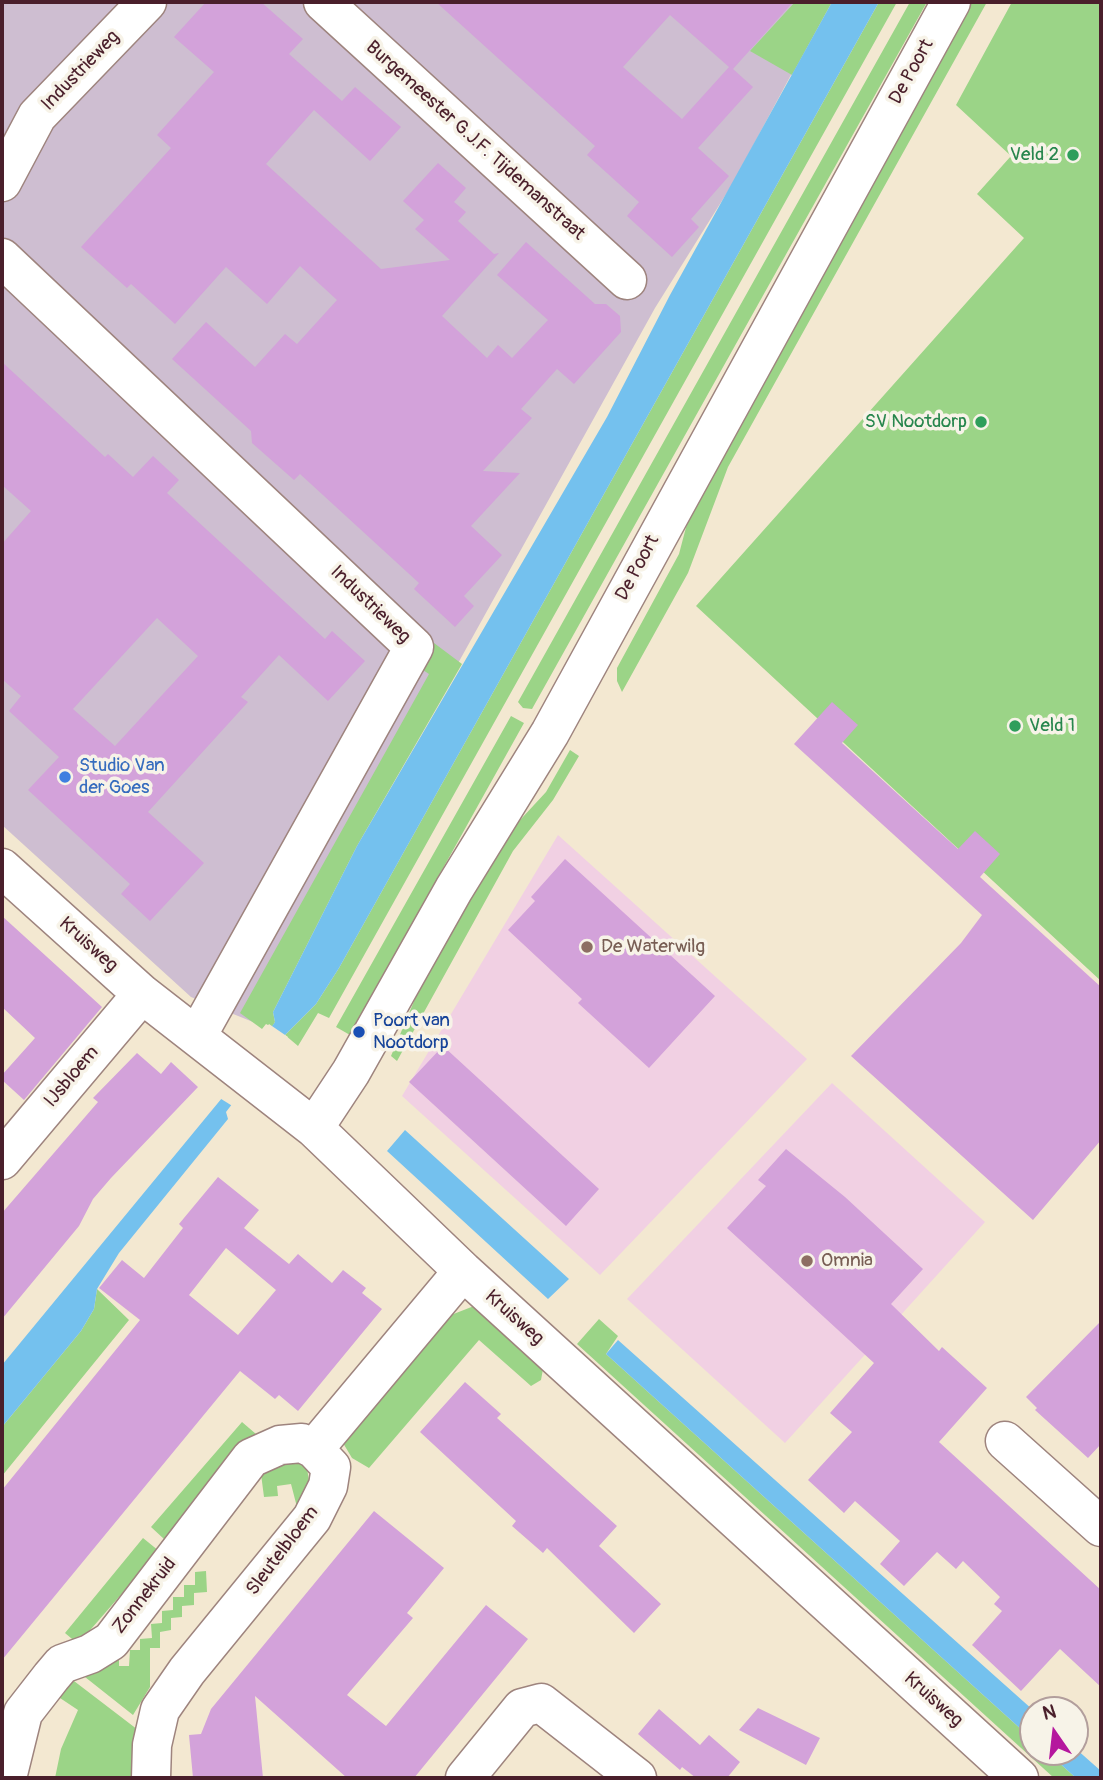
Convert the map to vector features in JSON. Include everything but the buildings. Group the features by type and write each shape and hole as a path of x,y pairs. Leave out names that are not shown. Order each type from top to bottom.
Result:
{"street":[{"name":"Industrieweg","path":"2,182 37,116 147,2"},
{"name":"Burgemeester G.J.F. Tijdemanstraat","path":"323,2 627,280"},
{"name":"De Poort","path":"314,1128 351,1072 454,889 550,733 951,2"},
{"name":"Industrieweg","path":"2,258 414,647 197,1036"},
{"name":"Kruisweg","path":"2,868 142,994 314,1128 463,1271 1019,1778"},
{"name":"IJsbloem","path":"2,1160 142,994"},
{"path":"314,1449 463,1271"},
{"path":"1005,1441 1101,1527"},
{"name":"Zonnekruid","path":"7,1778 23,1713 62,1664 90,1654 111,1641 251,1458 279,1445 302,1443 314,1449"},
{"name":"Sleutelbloem","path":"151,1778 152,1745 160,1710 187,1671 312,1518 328,1486 331,1467 314,1449"},
{"path":"465,1778 522,1708 541,1703 637,1778"}],"shaded area":[{"path":"2,2 830,2 733,183 655,308 258,1024 191,997 2,825"},
{"name":"De Waterwilg","path":"558,835 807,1059 600,1275 402,1096"},
{"name":"Omnia","path":"832,1083 985,1222 785,1443 627,1299"}],"green space":[{"path":"795,2 832,2 792,75 750,51"},
{"path":"879,2 897,2 329,1018 318,1013 298,1046 285,1035 316,1004 339,968"},
{"path":"910,2 927,2 532,709 523,708 518,702"},
{"path":"970,2 987,2 728,467 688,573 622,692 617,681 617,668 679,554 689,516"},
{"name":"SV Nootdorp","path":"1012,2 1101,2 1101,981 696,606 1024,238 977,194 1011,156 956,105"},
{"path":"434,643 462,664 357,846 273,1012 275,1022 272,1027 266,1024 262,1029 240,1013 429,674 420,668"},
{"path":"511,716 524,723 350,1035 336,1027"},
{"path":"570,750 579,756 553,800 513,851 397,1061 391,1056 420,987 509,832 546,792"},
{"path":"97,1289 129,1320 2,1476 2,1427 81,1331 94,1309"},
{"path":"474,1306 543,1369 541,1380 531,1386 479,1340 369,1468 352,1458 343,1443 451,1315"},
{"path":"599,1319 618,1336 606,1354 1019,1727 1019,1746 577,1344"},
{"path":"242,1422 256,1434 164,1539 151,1527"},
{"path":"292,1455 307,1468 310,1487 297,1507 291,1484 277,1486 278,1496 264,1497 261,1474"},
{"path":"143,1538 159,1551 78,1644 65,1633"},
{"path":"206,1571 207,1592 194,1593 194,1605 182,1606 182,1617 171,1618 171,1630 160,1632 160,1648 150,1648 150,1687 133,1715 85,1677 104,1656 119,1657 119,1666 129,1666 130,1650 140,1650 140,1639 152,1638 151,1624 162,1623 162,1611 173,1610 173,1597 184,1597 184,1585 195,1585 195,1572"},
{"path":"74,1681 142,1733 140,1778 55,1778 61,1749 78,1710 57,1696"},
{"path":"1041,1766 1063,1766 1076,1778 1054,1778"}],"water":[{"path":"832,2 879,2 339,968 316,1004 285,1035 226,1112 228,1119 119,1253 97,1289 94,1309 81,1331 2,1427 2,1365 222,1098 275,1022 273,1012 357,846 607,417 670,295"},
{"path":"405,1130 569,1279 548,1299 387,1151"},
{"path":"618,1340 1019,1698 1019,1727 606,1354"},
{"path":"1089,1760 1101,1771 1101,1778 1076,1778 1063,1766 1089,1766"}],"pier":[{"path":"269,1024 288,1037 234,1107 218,1097"}],"place":[{"name":"Veld 2","path":"1073,155"},
{"name":"SV Nootdorp","path":"981,422"},
{"name":"Veld 1","path":"1015,726"},
{"name":"Studio Van der Goes","path":"65,777"},
{"name":"De Waterwilg","path":"587,947"},
{"name":"Poort van Nootdorp","path":"359,1032"},
{"name":"Omnia","path":"807,1261"}]}
